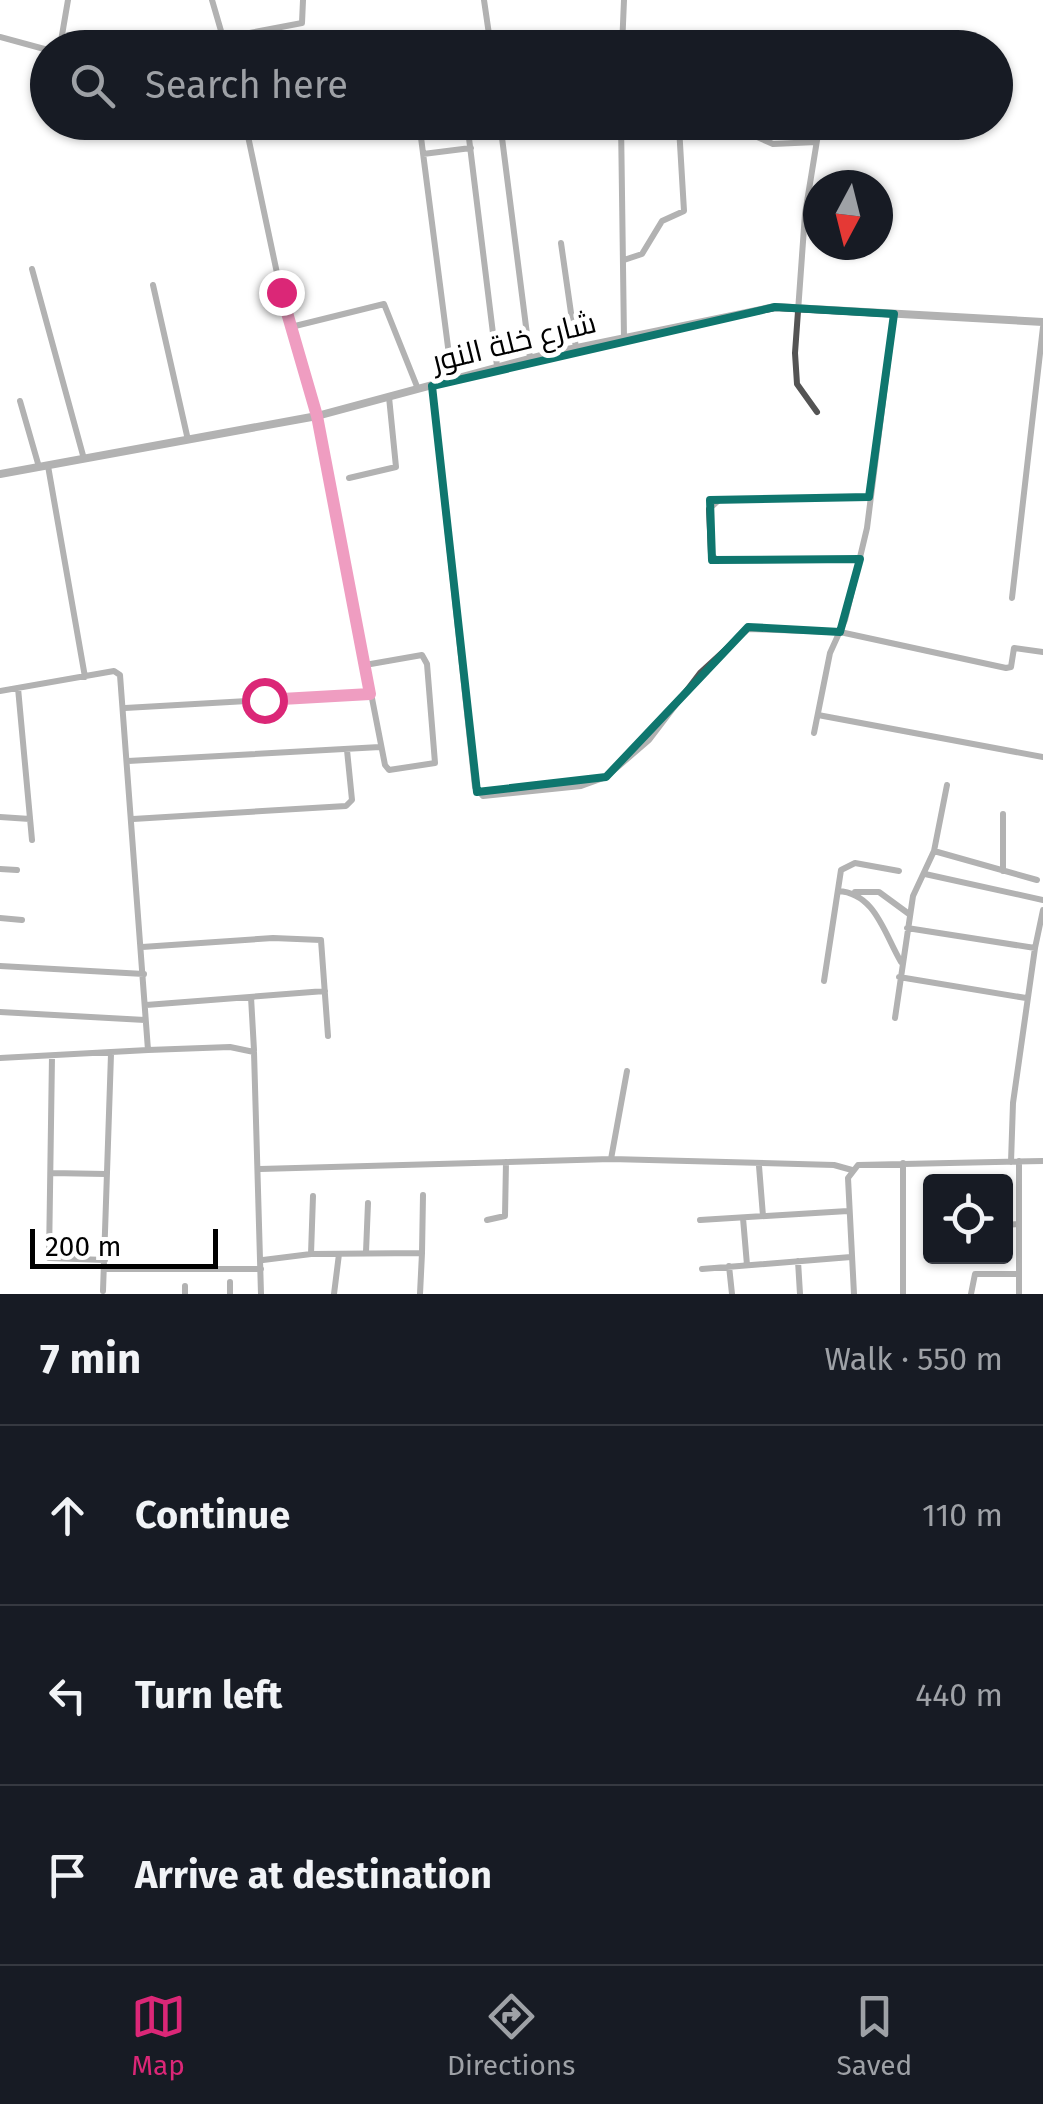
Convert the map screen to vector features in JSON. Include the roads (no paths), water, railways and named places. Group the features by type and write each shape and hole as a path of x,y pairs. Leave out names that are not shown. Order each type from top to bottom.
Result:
{"street":[{"path":"63,30 68,0"},
{"path":"212,0 221,30"},
{"path":"262,30 302,22 303,0"},
{"path":"484,0 488,30"},
{"path":"623,30 624,0"},
{"path":"0,38 30,46"},
{"path":"250,140 291,327 317,416 380,747 389,770 435,763 427,664 422,655 365,665"},
{"path":"421,140 452,378"},
{"path":"469,140 498,366"},
{"path":"502,140 530,358"},
{"path":"622,140 624,338"},
{"path":"624,260 642,254 662,221 684,210 680,140"},
{"path":"764,140 773,144 816,142 804,214 797,384 817,412"},
{"path":"423,154 470,148"},
{"path":"561,243 576,348"},
{"path":"32,269 84,460"},
{"path":"152,285 188,441"},
{"path":"291,327 384,304 418,390"},
{"name":"شارع خلة النور","path":"0,474 317,416 530,358 798,306 1043,324"},
{"path":"814,734 830,653 840,632 860,559 894,314"},
{"path":"1012,598 1043,324"},
{"path":"432,386 476,792 483,796 580,786 606,777 649,740 700,672 748,628 840,632 1006,668 1011,667 1014,648 1043,652"},
{"path":"350,478 396,468 389,397"},
{"path":"20,401 43,467 86,676"},
{"path":"860,559 717,560 711,554 709,509 719,500 869,497"},
{"path":"0,691 118,672 125,708 148,1050"},
{"path":"18,688 32,840"},
{"path":"125,708 370,694"},
{"path":"818,715 1043,756"},
{"path":"128,760 380,747"},
{"path":"132,818 346,806 352,800 347,750"},
{"path":"895,1018 917,883 934,851 947,785"},
{"path":"1003,814 1003,872"},
{"path":"0,818 30,819"},
{"path":"934,851 1037,880"},
{"path":"824,981 846,864 899,871"},
{"path":"0,869 17,870"},
{"path":"925,874 1043,900"},
{"path":"838,891 879,892 910,915"},
{"path":"854,892 868,902 902,963"},
{"path":"1018,1294 1015,1161 1026,998 1043,910"},
{"path":"0,918 22,920"},
{"path":"907,928 1035,948"},
{"path":"142,947 272,938 321,940 328,1036"},
{"path":"0,966 144,974"},
{"path":"900,977 1026,998"},
{"path":"146,1005 325,991"},
{"path":"252,997 260,1294"},
{"path":"0,1012 146,1020"},
{"path":"0,1058 230,1047 254,1052"},
{"path":"104,1291 110,1054"},
{"path":"52,1056 50,1258 104,1264 262,1265 311,1254 422,1254"},
{"path":"611,1159 627,1071"},
{"path":"259,1170 611,1159 759,1166 834,1165 852,1170"},
{"path":"854,1294 848,1211 848,1178 852,1170 866,1163 1043,1161"},
{"path":"487,1220 504,1216 506,1162"},
{"path":"903,1163 903,1294"},
{"path":"759,1166 763,1216"},
{"path":"51,1173 106,1174"},
{"path":"420,1294 424,1194"},
{"path":"311,1254 313,1196"},
{"path":"366,1252 368,1203"},
{"path":"700,1220 848,1211"},
{"path":"743,1218 747,1265"},
{"path":"1013,1224 1019,1224"},
{"path":"334,1294 340,1254"},
{"path":"702,1268 851,1257"},
{"path":"798,1261 800,1294"},
{"path":"730,1266 732,1294"},
{"path":"971,1294 975,1274 1019,1274"},
{"path":"230,1282 230,1294"}]}
